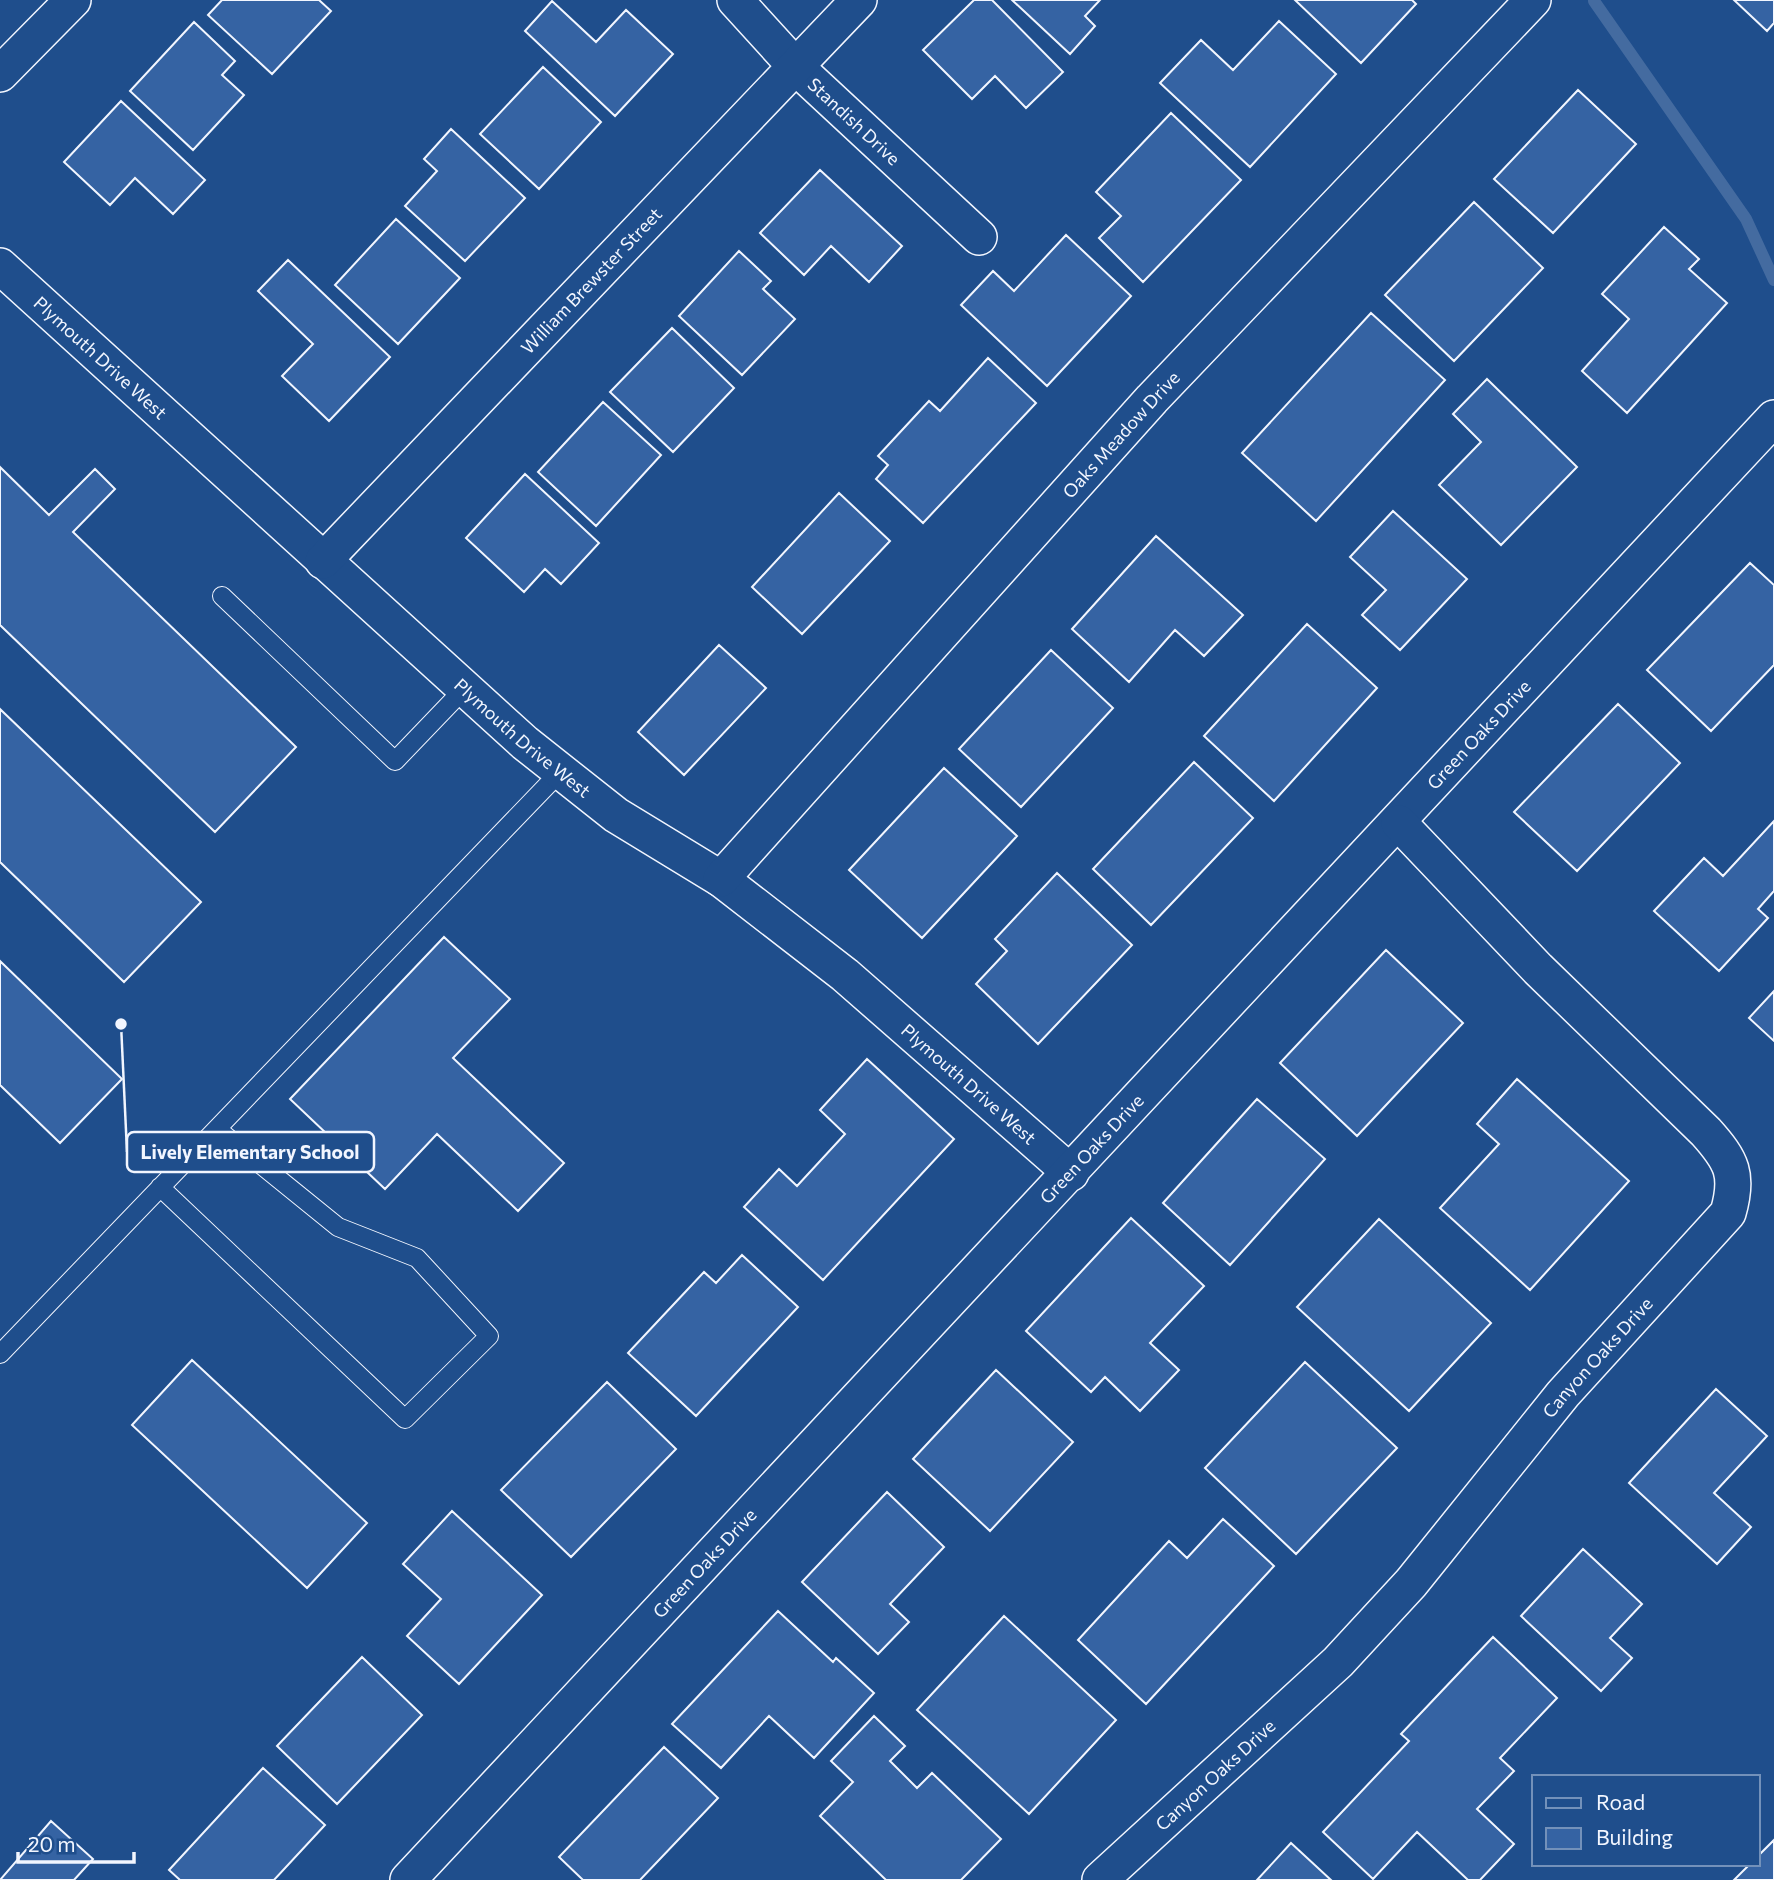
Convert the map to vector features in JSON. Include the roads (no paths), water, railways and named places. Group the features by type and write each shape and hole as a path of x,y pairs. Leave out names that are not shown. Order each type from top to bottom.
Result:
{"street":[{"path":"0,74 73,0"},
{"name":"Standish Drive","path":"734,0 796,67 979,237"},
{"name":"William Brewster Street","path":"323,561 859,0"},
{"name":"Oaks Meadow Drive","path":"721,878 1152,399 1534,0"},
{"name":"Plymouth Drive West","path":"0,266 323,561 561,771 616,815 721,878 845,975 1071,1173"},
{"name":"Green Oaks Drive","path":"408,1880 1399,823 1774,418"},
{"name":"Canyon Oaks Drive","path":"1100,1880 1338,1662 1411,1583 1563,1394 1728,1213 1734,1190 1733,1173 1724,1152 1538,969 1399,823"}],"lane":[{"path":"222,596 395,761 465,688"},
{"path":"0,1354 561,771"},
{"path":"160,1187 405,1419 488,1336 417,1258 338,1227 217,1129"}],"waterway":[{"path":"1594,1 1746,219 1774,280"}],"place":[{"name":"Lively Elementary School","path":"121,1024"}]}
